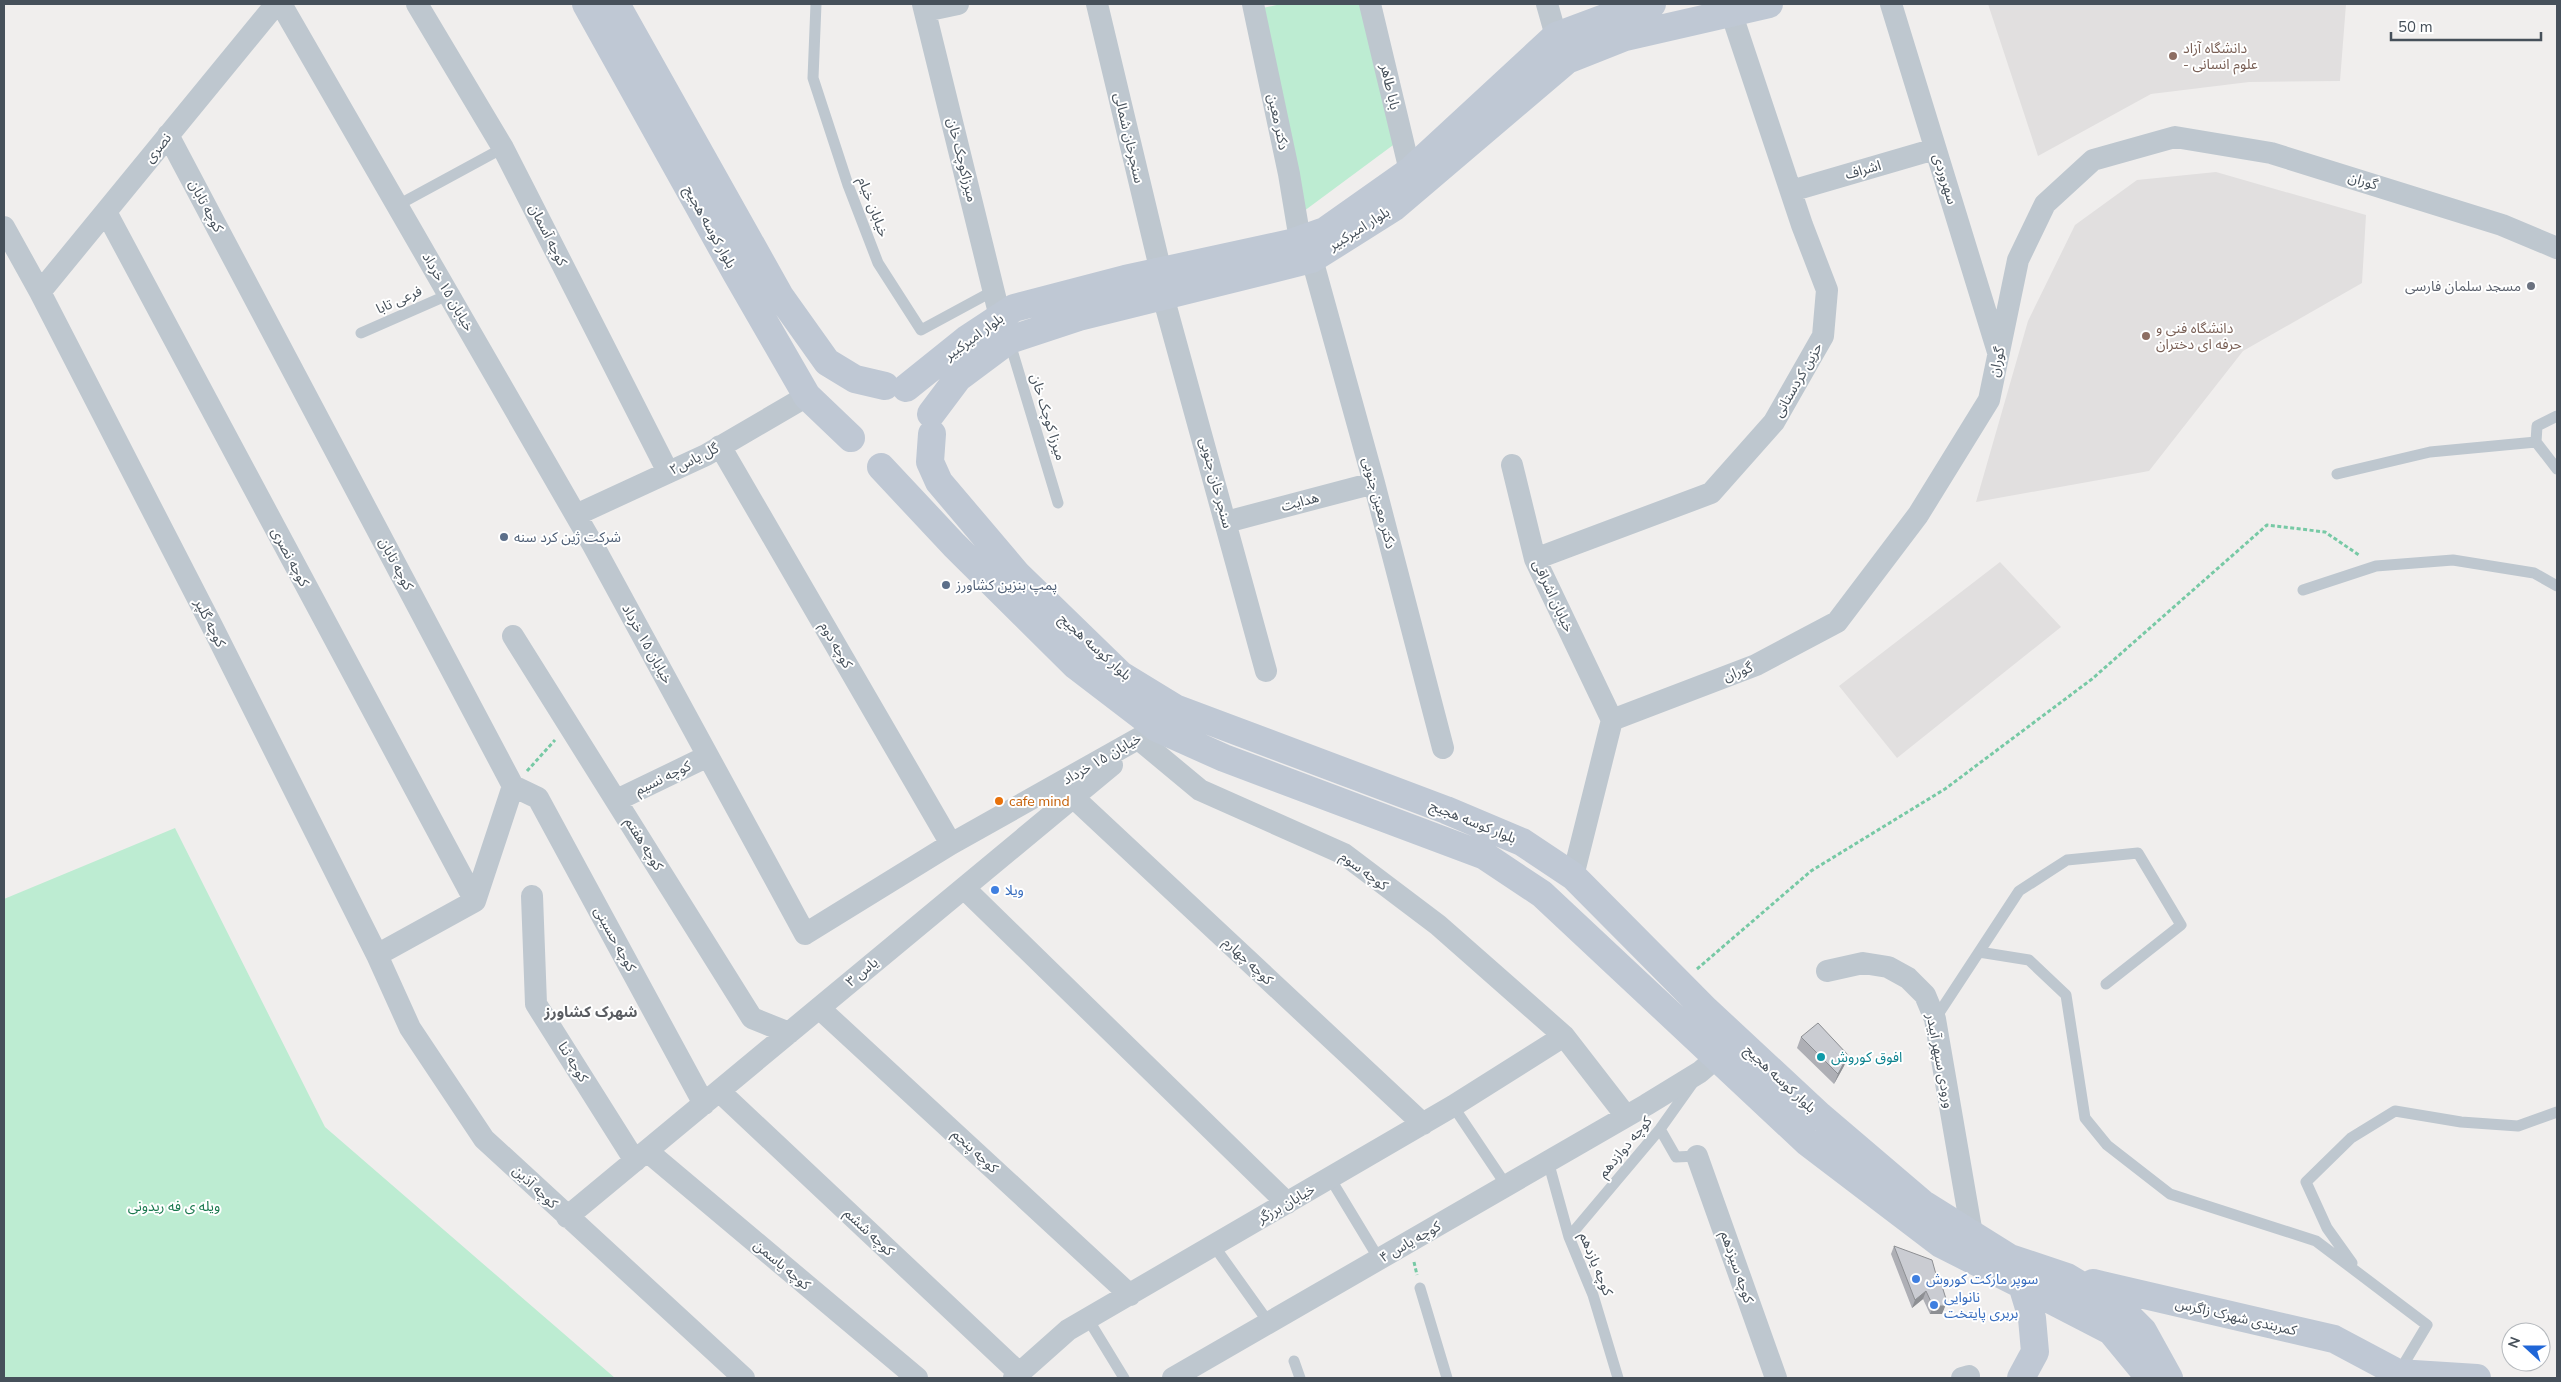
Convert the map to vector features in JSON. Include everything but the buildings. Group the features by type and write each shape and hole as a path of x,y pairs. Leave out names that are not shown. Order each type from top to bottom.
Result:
{"street":[{"name":"نصری","path":"40,292 276,4"},
{"name":"خیابان ۱۵ خرداد","path":"281,4 576,515 805,934 951,844 1149,734"},
{"name":"کوچه آسمان","path":"418,4 503,148 668,472"},
{"name":"بلوار کوسه هجیج","path":"586,4 807,396 851,438"},
{"name":"بلوار کوسه هجیج","path":"616,4 780,296 827,362 854,378 896,387"},
{"path":"924,7 958,4"},
{"name":"سنجرخان شمالی","path":"1097,4 1162,284"},
{"name":"دکتر معین","path":"1253,4 1306,249"},
{"name":"بابا طاهر","path":"1370,4 1410,171"},
{"path":"1547,4 1562,48"},
{"name":"بلوار امیرکبیر","path":"1306,249 1325,232 1410,171 1562,48 1626,10 1652,4"},
{"name":"بلوار امیرکبیر","path":"931,424 958,378 1004,329 1014,308 1032,302 1162,284 1306,249 1393,208 1562,48 1625,37 1769,4"},
{"name":"سهروردی","path":"1891,4 1999,355"},
{"name":"میرزاکوچک خان","path":"924,7 1004,329"},
{"name":"حزین کردستانی","path":"1535,559 1711,493 1774,422 1824,336 1827,290 1791,191 1731,12"},
{"name":"کوچه تابان","path":"168,135 513,786"},
{"name":"گوران","path":"1612,720 1756,666 1837,622 1918,515 1989,400 2018,260 2045,204 2093,160 2175,137 2271,152 2502,224 2557,248"},
{"name":"اشراف","path":"1791,191 1935,149"},
{"name":"کوچه نصری","path":"106,212 475,901"},
{"name":"کوچه گلپر","path":"4,227 40,292 208,619 377,955"},
{"name":"دکتر معین جنوبی","path":"1306,249 1374,483 1443,748"},
{"name":"سنجر خان جنوبی","path":"1162,284 1266,671"},
{"name":"بلوار امیرکبیر","path":"896,387 966,339 1004,329"},
{"path":"896,387 917,394 931,424 929,445 914,462 903,467 880,467 862,457 851,438 849,426 855,407 864,395 896,387"},
{"name":"گل یاس۲","path":"576,515 720,446 807,396"},
{"name":"بلوار کوسه هجیج","path":"931,424 930,462 939,482 1017,574 1121,675 1175,708 1446,810 1522,842 1573,876 1680,984 1820,1116 1922,1203 2010,1258 2067,1277"},
{"name":"کوچه دوم","path":"720,446 951,844"},
{"name":"خیابان اشراقی","path":"1512,465 1535,559 1612,720"},
{"name":"بلوار کوسه هجیج","path":"880,467 954,545 1076,666 1149,734 1224,758 1485,856 1550,903 1708,1065 1941,1244 2022,1285"},
{"name":"هدایت","path":"1226,522 1374,483"},
{"name":"کوچه هفتم","path":"513,636 570,724 752,1018 789,1033"},
{"path":"1149,734 1175,708"},
{"path":"1550,903 1573,876 1612,720"},
{"name":"یاس ۳","path":"568,1217 1149,734"},
{"name":"کوچه سوم","path":"1149,734 1200,790 1344,854 1438,925 1564,1036 1626,1116"},
{"name":"کوچه نسیم","path":"617,800 708,756"},
{"path":"377,955 475,901 513,786"},
{"name":"کوچه حسینی","path":"513,786 538,798 712,1098"},
{"name":"کوچه چهارم","path":"1073,797 1423,1124"},
{"path":"964,888 1287,1203"},
{"name":"کوچه ثنا","path":"532,896 536,1004 641,1156"},
{"name":"کوچه آذین","path":"377,955 410,1028 484,1140 744,1378"},
{"name":"ورودی سپهر آبیدر","path":"1827,971 1863,963 1888,967 1908,978 1924,994 1935,1019 1972,1234"},
{"name":"کوچه پنجم","path":"819,1008 1130,1295"},
{"name":"خیابان برزگر","path":"1016,1376 1068,1330 1423,1124 1564,1036"},
{"name":"کوچه یاس ۴","path":"1173,1378 1646,1105 1708,1065"},
{"name":"کوچه ششم","path":"712,1098 1016,1376"},
{"name":"کوچه یاسمن","path":"641,1156 917,1378"},
{"name":"کوچه سیزدهم","path":"1698,1156 1776,1378"},
{"path":"2067,1277 2122,1310 2144,1331 2169,1378"},
{"name":"کمربندی شهرک زاگرس","path":"2067,1277 2334,1339 2398,1373"},
{"path":"2021,1378 2035,1352 2032,1318 2022,1285"},
{"path":"2022,1285 2111,1331 2144,1371 2146,1378"},
{"name":"کمربندی شهرک زاگرس","path":"2363,1378 2398,1373 2477,1378"}],"lane":[{"name":"خیابان خیام","path":"816,4 813,78 848,186 878,263 921,330 995,290"},
{"path":"398,206 503,148"},
{"name":"فرعی تابا","path":"361,333 450,294"},
{"name":"میرزا کوچک خان","path":"1004,329 1058,502"},
{"path":"2557,416 2537,426 2536,442 2557,469"},
{"path":"2337,474 2430,452 2536,442"},
{"path":"2303,590 2376,566 2453,560 2534,573 2557,586"},
{"path":"1935,1019 2019,891 2067,860 2138,853 2181,925 2106,984"},
{"path":"1979,952 2029,960 2066,995 2085,1118 2107,1145 2170,1194 2316,1241 2427,1325 2398,1373"},
{"name":"کوچه دوازدهم","path":"1569,1238 1660,1129 1708,1065"},
{"path":"1453,1106 1506,1185"},
{"path":"2358,1273 2328,1228 2306,1182 2351,1138 2395,1111 2461,1122 2518,1126 2557,1112"},
{"path":"1660,1129 1676,1157 1698,1156"},
{"name":"کوچه یازدهم","path":"1548,1161 1569,1238 1593,1295 1618,1378"},
{"path":"1330,1178 1379,1260"},
{"path":"1214,1246 1269,1323"},
{"path":"1420,1288 1447,1378"},
{"path":"1088,1319 1124,1378"},
{"path":"1294,1361 1300,1378"}],"path":[{"path":"1680,984 1811,871 1945,789 2092,679 2267,525 2325,532 2376,566"},
{"path":"513,786 570,724"}],"shaded area":[{"name":"دانشگاه آزاد - علوم انسانی","path":"1988,4 2346,4 2340,81 2249,82 2151,94 2038,156"},
{"name":"دانشگاه فنی و حرفه ای دختران","path":"2216,172 2366,215 2362,283 2243,351 2149,471 1976,502 2028,321 2075,225 2137,180"},
{"path":"2000,562 2061,627 1897,758 1839,686"}],"green space":[{"path":"1281,4 1376,4 1404,137 1300,214 1258,9"},
{"name":"ویله ی فه ریدونی","path":"175,828 325,1127 615,1378 4,1378 4,899"}],"place":[{"name":"دانشگاه آزاد - علوم انسانی","path":"2173,56"},
{"name":"مسجد سلمان فارسی","path":"2531,286"},
{"name":"دانشگاه فنی و حرفه ای دختران","path":"2146,336"},
{"name":"شرکت ژین کرد سنه","path":"504,537"},
{"name":"پمپ بنزین کشاورز","path":"946,585"},
{"name":"cafe mind","path":"999,801"},
{"name":"ویلا","path":"995,890"},
{"name":"افوق کوروش","path":"1821,1057"},
{"name":"سوپر مارکت کوروش","path":"1916,1279"},
{"name":"نانوایی بربری پایتخت","path":"1934,1305"}],"district":[{"name":"شهرک کشاورز","path":"591,1012"}]}
